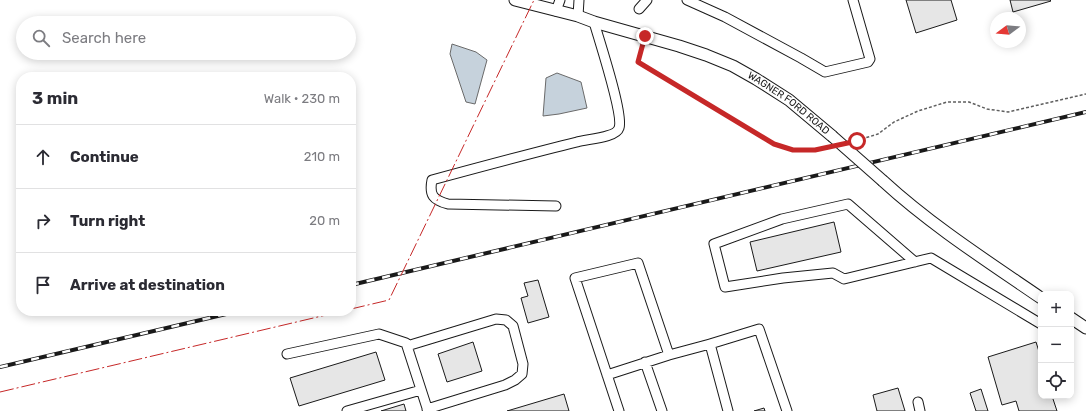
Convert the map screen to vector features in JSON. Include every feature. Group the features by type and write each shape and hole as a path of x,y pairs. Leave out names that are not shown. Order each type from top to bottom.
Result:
{"main road":[{"name":"WAGNER FORD ROAD","path":"515,0 578,16 706,55 733,66 756,79 789,100 833,141 883,181 903,200 1038,296"},
{"path":"1074,320 1086,328"}],"street":[{"path":"556,11 560,0"},
{"path":"578,16 579,0"},
{"path":"639,9 647,0"},
{"path":"687,0 725,17 825,72 868,62 870,59 853,0"},
{"path":"556,206 448,204 436,199 432,195 432,180 579,141 606,137 614,134 618,130 621,119 594,22"},
{"path":"915,262 848,204 782,218 714,244 724,287 783,278 833,273 844,279 915,262 931,258 1038,322"},
{"path":"618,411 575,278 638,263 669,355"},
{"path":"287,354 379,334 407,344 496,319 506,320 513,326 523,364 522,374 515,380 505,385 427,410 407,344"},
{"path":"607,375 645,362 760,329 787,411"},
{"path":"710,344 728,411"},
{"path":"645,362 662,411"},
{"path":"347,411 421,390"}],"path":[{"path":"645,36 638,62 774,144 793,150 815,150 833,141"},
{"path":"850,142 878,134 894,122 918,111 947,102 969,102 987,110 1008,112 1086,94"}],"shaded area":[{"path":"452,44 476,52 487,60 475,104 466,102 450,54"},
{"path":"557,73 581,82 587,108 543,116 546,78"}],"building":[{"path":"906,0 951,0 957,20 916,33"},
{"path":"1010,0 1051,1 1013,12"},
{"path":"834,222 841,252 757,271 750,242"},
{"path":"538,280 549,317 528,323 521,298 528,296 524,283"},
{"path":"473,342 482,371 447,382 438,354"},
{"path":"1036,342 1038,348 1038,399 1053,399 1057,411 1019,411 1016,401 1002,405 988,357"},
{"path":"376,352 385,380 299,406 290,378"},
{"path":"898,388 905,411 877,411 873,395"},
{"path":"981,389 988,411 976,411 970,393"},
{"path":"564,394 569,411 507,411"},
{"path":"404,404 406,411 381,411"},
{"path":"764,408 765,411 754,411"}],"railway":[{"path":"356,284 1086,112"},
{"path":"0,367 218,316"}],"power":[{"path":"356,308 389,300 534,0"},
{"path":"0,392 322,316"}],"route":[{"path":"645,36 638,62 755,131 774,144 793,150 815,150 857,141"}]}
